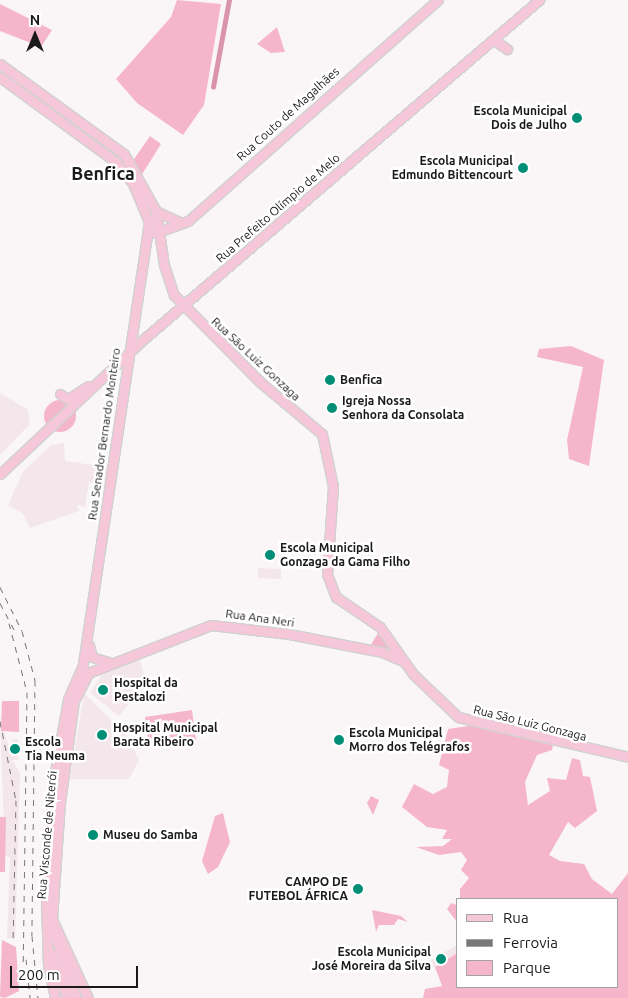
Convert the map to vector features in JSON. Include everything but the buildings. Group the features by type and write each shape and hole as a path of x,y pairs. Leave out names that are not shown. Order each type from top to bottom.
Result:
{"main road":[{"name":"Rua Couto de Magalhães","path":"148,237 183,224 438,0"},
{"name":"Rua Prefeito Olímpio de Melo","path":"0,474 37,437 49,432 93,384 146,337 539,0"},
{"path":"494,40 507,49"},
{"name":"Rua São Luiz Gonzaga","path":"0,64 116,145 128,160 156,211 170,286 183,305 270,391 322,434 333,486 327,574 342,603 380,627 403,661 458,717 628,757"},
{"name":"Rua Senador Bernardo Monteiro","path":"0,77 117,163 146,210 148,237 128,353 88,636"},
{"path":"156,211 183,224"},
{"path":"132,330 146,337"},
{"path":"60,394 68,400 93,384"},
{"name":"Rua Ana Neri","path":"118,660 210,625 382,652 403,661"},
{"path":"88,636 92,657 118,660"},
{"name":"Rua Visconde de Niterói","path":"58,784 68,699 83,665 88,636"},
{"path":"382,652 391,641"},
{"name":"Rua Visconde de Niterói","path":"55,998 47,936 58,784 77,693 88,673 118,660"},
{"name":"Rua Visconde de Niterói","path":"56,796 52,919 88,998"},
{"path":"52,919 64,970 76,998"},
{"path":"47,936 67,998"}],"shaded area":[{"path":"0,393 28,410 30,424 0,455"},
{"path":"64,443 65,461 108,467 105,485 89,482 85,507 77,505 79,511 30,528 23,514 8,505 23,472 51,445"},
{"path":"258,568 281,569 281,579 258,578"},
{"path":"139,657 146,683 119,716 90,693 103,673"},
{"name":"Hospital Municipal Barata Ribeiro","path":"84,693 125,733 139,760 129,779 70,779"},
{"path":"0,717 12,758 12,739 18,739 18,760 12,760 20,773 15,939 7,938 10,857 5,856"},
{"name":"Escola Municipal José Moreira da Silva","path":"456,946 456,954 429,970 425,964"}],"green space":[{"path":"177,0 221,4 204,105 183,135 137,103 116,79 171,17"},
{"path":"0,4 52,30 41,47 0,31"},
{"path":"277,27 285,52 271,53 257,44"},
{"path":"150,136 161,144 141,176 132,162"},
{"path":"571,346 604,360 589,466 569,459 567,440 583,367 537,357 539,349"},
{"path":"60,400 66,401 71,405 75,410 75,422 71,427 66,431 60,432 54,431 49,427 45,422 44,416 45,410 49,405 54,401"},
{"path":"380,630 389,647 388,649 370,646"},
{"path":"2,701 19,701 19,732 1,731"},
{"path":"192,710 196,740 149,747 145,717"},
{"path":"482,724 553,744 552,750 537,755 525,782 528,805 550,791 547,778 566,780 572,758 580,760 583,776 590,777 597,811 575,828 568,822 549,855 560,861 584,864 592,879 612,894 628,873 628,998 423,998 425,989 442,986 435,967 456,954 456,988 618,988 618,898 460,898 460,889 469,878 461,870 467,860 461,852 439,855 416,847 443,846 452,839 442,839 447,830 427,827 402,807 414,784 433,794 447,787 449,770 439,765 448,729"},
{"path":"371,796 379,800 373,815 367,803"},
{"path":"223,813 230,842 218,867 208,874 202,861 215,816"},
{"path":"0,817 6,817 5,872 0,872"},
{"path":"331,888 337,894 331,900 325,894"},
{"path":"451,903 456,905 456,921 447,909"},
{"path":"372,910 401,916 408,922 398,919 394,925 379,925 376,932"},
{"path":"2,940 16,947 19,991 5,998 0,997"}],"waterway":[{"path":"213,87 229,0"}],"railway":[{"path":"0,587 22,631 35,680 32,936 38,998"},
{"path":"0,603 14,629"},
{"path":"9,623 27,692 23,965"},
{"path":"0,721 16,800 13,938"},
{"path":"26,959 30,998"}],"place":[{"name":"Escola Municipal Dois de Julho","path":"577,118"},
{"name":"Escola Municipal Edmundo Bittencourt","path":"523,168"},
{"name":"Benfica","path":"330,380"},
{"name":"Igreja Nossa Senhora da Consolata","path":"332,408"},
{"name":"Escola Municipal Gonzaga da Gama Filho","path":"270,555"},
{"name":"Hospital da Pestalozi","path":"103,690"},
{"name":"Hospital Municipal Barata Ribeiro","path":"102,735"},
{"name":"Escola Municipal Morro dos Telégrafos","path":"339,740"},
{"name":"Escola Tia Neuma","path":"15,749"},
{"name":"Museu do Samba","path":"93,835"},
{"name":"CAMPO DE FUTEBOL ÁFRICA","path":"358,889"},
{"name":"Escola Municipal José Moreira da Silva","path":"441,959"}],"district":[{"name":"Benfica","path":"103,173"}]}
